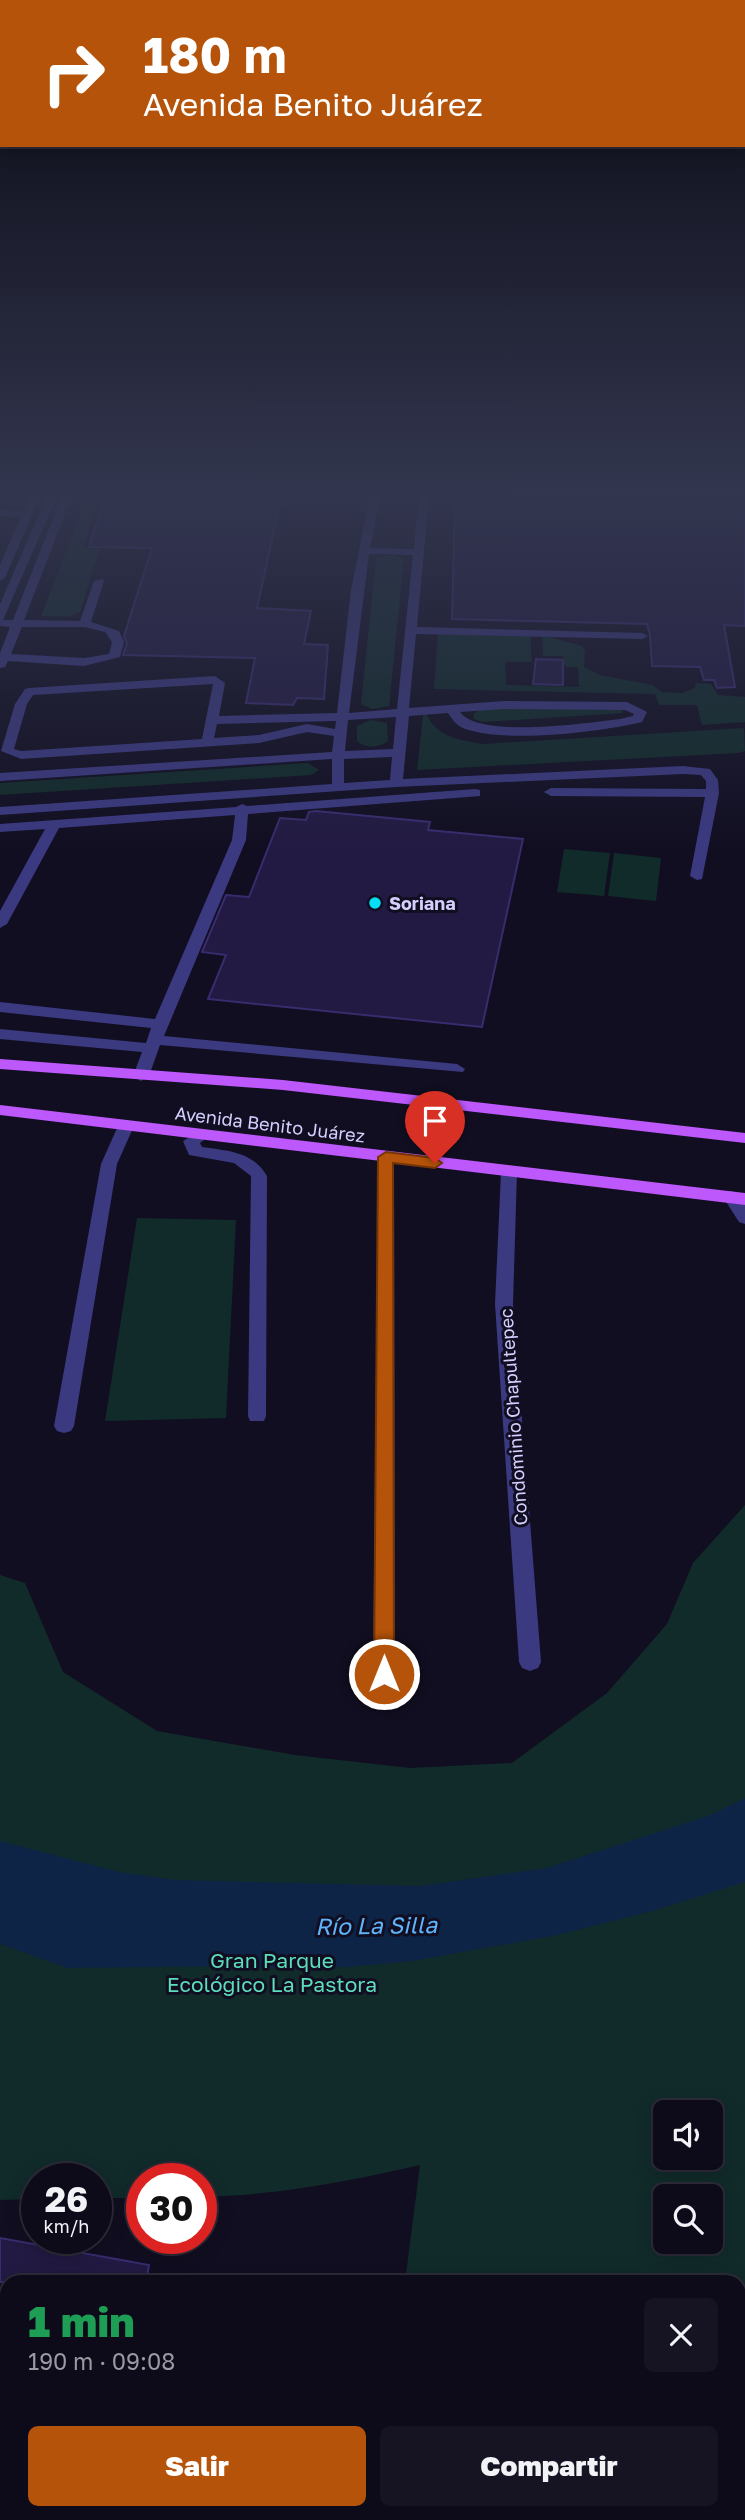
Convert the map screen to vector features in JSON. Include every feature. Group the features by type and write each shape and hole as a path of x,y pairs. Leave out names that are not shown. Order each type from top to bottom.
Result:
{"main road":[{"name":"Avenida Benito Juárez","path":"0,1064 283,1085 745,1138"},
{"name":"Avenida Benito Juárez","path":"0,1110 738,1198"}],"street":[{"path":"0,624 18,623 85,624 101,626 115,633 118,642 114,657 84,662 2,660 18,623 22,614"},
{"path":"85,624 88,614"},
{"path":"338,786 338,755 355,614"},
{"path":"396,783 411,614"},
{"path":"410,630 642,636"},
{"path":"207,743 219,684 215,680 35,690 23,697 7,751 9,754 22,755 207,743 272,737 297,724 343,717 504,705 615,705 634,707 641,715 631,721 605,725 500,729 467,725 458,719 452,709"},
{"path":"212,720 297,724 341,734"},
{"path":"0,777 398,753"},
{"path":"0,811 338,786 697,770 709,776 712,793 697,876"},
{"path":"551,792 712,793"},
{"path":"0,828 242,808 475,793"},
{"path":"141,1076 160,1024 236,849 242,808"},
{"path":"0,924 55,823"},
{"path":"0,1007 160,1024"},
{"path":"0,1034 457,1069"},
{"path":"64,1426 109,1164 126,1126"},
{"path":"202,1135 191,1141 195,1151 246,1161 255,1167 258,1175 257,1416"},
{"path":"384,1674 386,1157"},
{"name":"Condominio Chapultepec","path":"509,1172 504,1304 530,1662"},
{"path":"738,1198 745,1218"}],"green space":[{"path":"42,614 76,614 69,617 41,616"},
{"path":"370,614 398,614 389,706 372,709 361,704"},
{"path":"438,633 530,635 532,662 505,662 506,685 579,687 578,667 565,667 563,656 543,656 542,635 582,646 585,651 584,667 600,675 652,685 662,692 682,693 695,688 696,683 711,684 718,695 745,697 745,722 702,725 697,705 659,705 655,694 434,689"},
{"path":"485,706 622,710 623,713 483,722 474,719 473,714"},
{"path":"426,713 436,727 449,736 483,744 744,728 745,751 417,770 423,716"},
{"path":"370,720 387,723 388,741 373,747 357,741 357,726"},
{"path":"308,763 319,770 311,775 0,795 0,783"},
{"path":"564,849 610,853 604,896 557,892"},
{"path":"614,853 661,858 656,901 608,896"},
{"path":"137,1218 236,1220 226,1418 105,1421"},
{"name":"Gran Parque Ecológico La Pastora","path":"745,1505 745,2275 406,2275 420,2165 312,2187 217,2196 217,2163 126,2163 126,2198 112,2198 112,2163 21,2163 21,2199 0,2200 0,1575 25,1583 63,1672 157,1731 295,1755 410,1768 512,1763 607,1693 667,1624 693,1563"}],"water":[{"name":"Río La Silla","path":"745,1798 745,1882 652,1911 553,1936 412,1961 294,1969 234,1966 68,1968 0,1944 0,1841 119,1872 175,1880 420,1886 547,1868 708,1816"}],"building":[{"path":"131,614 310,614 304,644 328,645 324,699 297,698 293,705 246,703 255,658 123,655 127,643 124,636"},
{"path":"452,614 745,614 745,626 724,625 735,687 717,688 714,680 704,680 700,667 652,666 647,624 452,619"},
{"path":"536,659 563,660 563,685 533,684"},
{"path":"309,812 430,822 428,830 523,839 482,1027 208,999 226,955 202,952 226,895 249,897 280,818 306,820"},
{"path":"0,2238 21,2242 21,2254 88,2254 149,2265 147,2275 0,2275"}],"place":[{"name":"Soriana","path":"375,903"}],"route":[{"path":"384,1674 386,1157 435,1163"}]}
